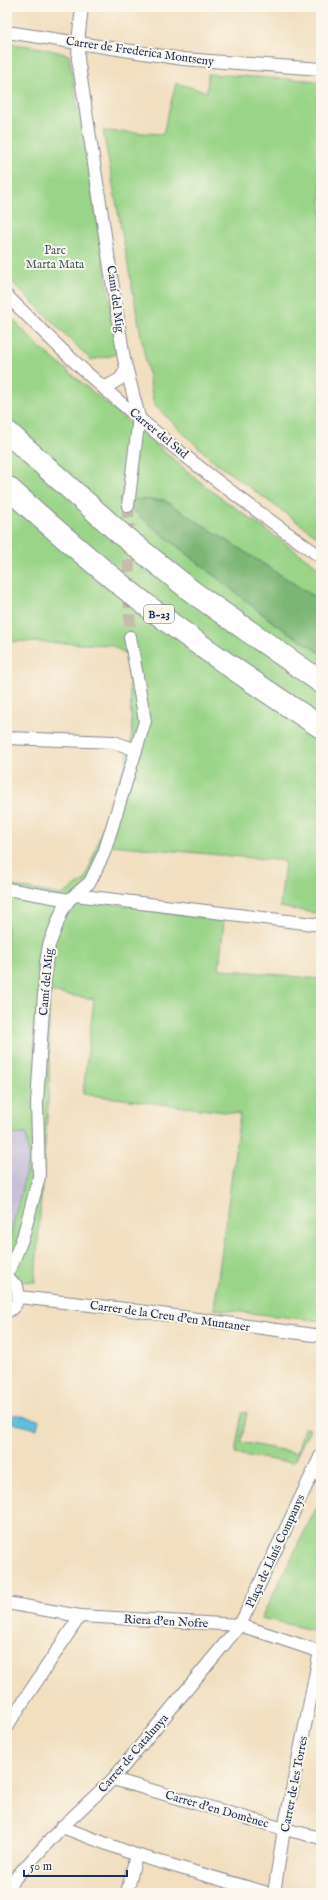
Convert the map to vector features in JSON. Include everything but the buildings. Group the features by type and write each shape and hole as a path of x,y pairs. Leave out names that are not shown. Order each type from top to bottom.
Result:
{"highway":[{"path":"7,432 122,535 194,593 321,682"},
{"name":"B-23","path":"7,487 76,549 154,611 255,683 321,727"}],"street":[{"name":"Camí del Mig","path":"82,7 78,43 78,59 126,370 139,417 128,506"},
{"name":"Carrer de Frederica Montseny","path":"7,32 183,59 321,69"},
{"name":"Carrer del Sud","path":"7,296 60,348 104,388 247,504 321,557"},
{"path":"104,388 120,379 126,370"},
{"name":"Camí del Mig","path":"7,1273 23,1237 39,1177 37,1103 48,945 62,911 72,897 90,882 104,853 145,721 130,637"},
{"path":"7,738 114,742 136,750"},
{"path":"7,889 321,925"},
{"path":"7,1279 17,1286 19,1297 13,1308 7,1312"},
{"name":"Carrer de la Creu d'en Muntaner","path":"19,1297 117,1308 321,1336"},
{"name":"Plaça de Lluís Companys","path":"240,1625 321,1455"},
{"name":"Riera d'en Nofre","path":"7,1603 80,1616 240,1625 321,1652"},
{"path":"7,1726 80,1616"},
{"name":"Carrer de Catalunya","path":"7,1887 13,1872 113,1779 240,1625"},
{"name":"Carrer de les Torres","path":"269,1892 284,1829 321,1652"},
{"name":"Carrer d'en Domènec","path":"113,1779 284,1829 321,1838"},
{"path":"62,1827 136,1855 269,1892"},
{"path":"127,1893 136,1855"}],"shaded area":[{"path":"26,1134 29,1158 7,1250 7,1135"}],"green space":[{"name":"Parc Marta Mata","path":"7,43 42,48 69,55 119,354 91,360 7,277"},
{"path":"208,74 321,81 321,539 212,460 154,405 103,131 163,134 176,83 207,92"},
{"path":"7,313 39,347 210,490 321,569 321,601 164,500 118,499 275,624 321,653 321,914 280,907 285,861 111,845 86,900 224,921 219,969 321,979 321,1321 214,1309 240,1114 83,1094 94,999 49,992 49,1090 35,1282 7,1281 7,1250 29,1158 26,1134 7,1135 7,885 62,895 85,880 128,755 132,733 128,655 111,645 7,641"},
{"path":"118,499 164,500 321,601 321,653 275,624"},
{"path":"242,1412 247,1413 241,1442 297,1453 304,1428 310,1429 293,1463 235,1454"},
{"path":"321,1499 321,1632 261,1618"}],"water":[{"path":"14,1414 39,1420 37,1429 12,1423"}],"tunnel":[{"path":"128,506 130,637"}]}
